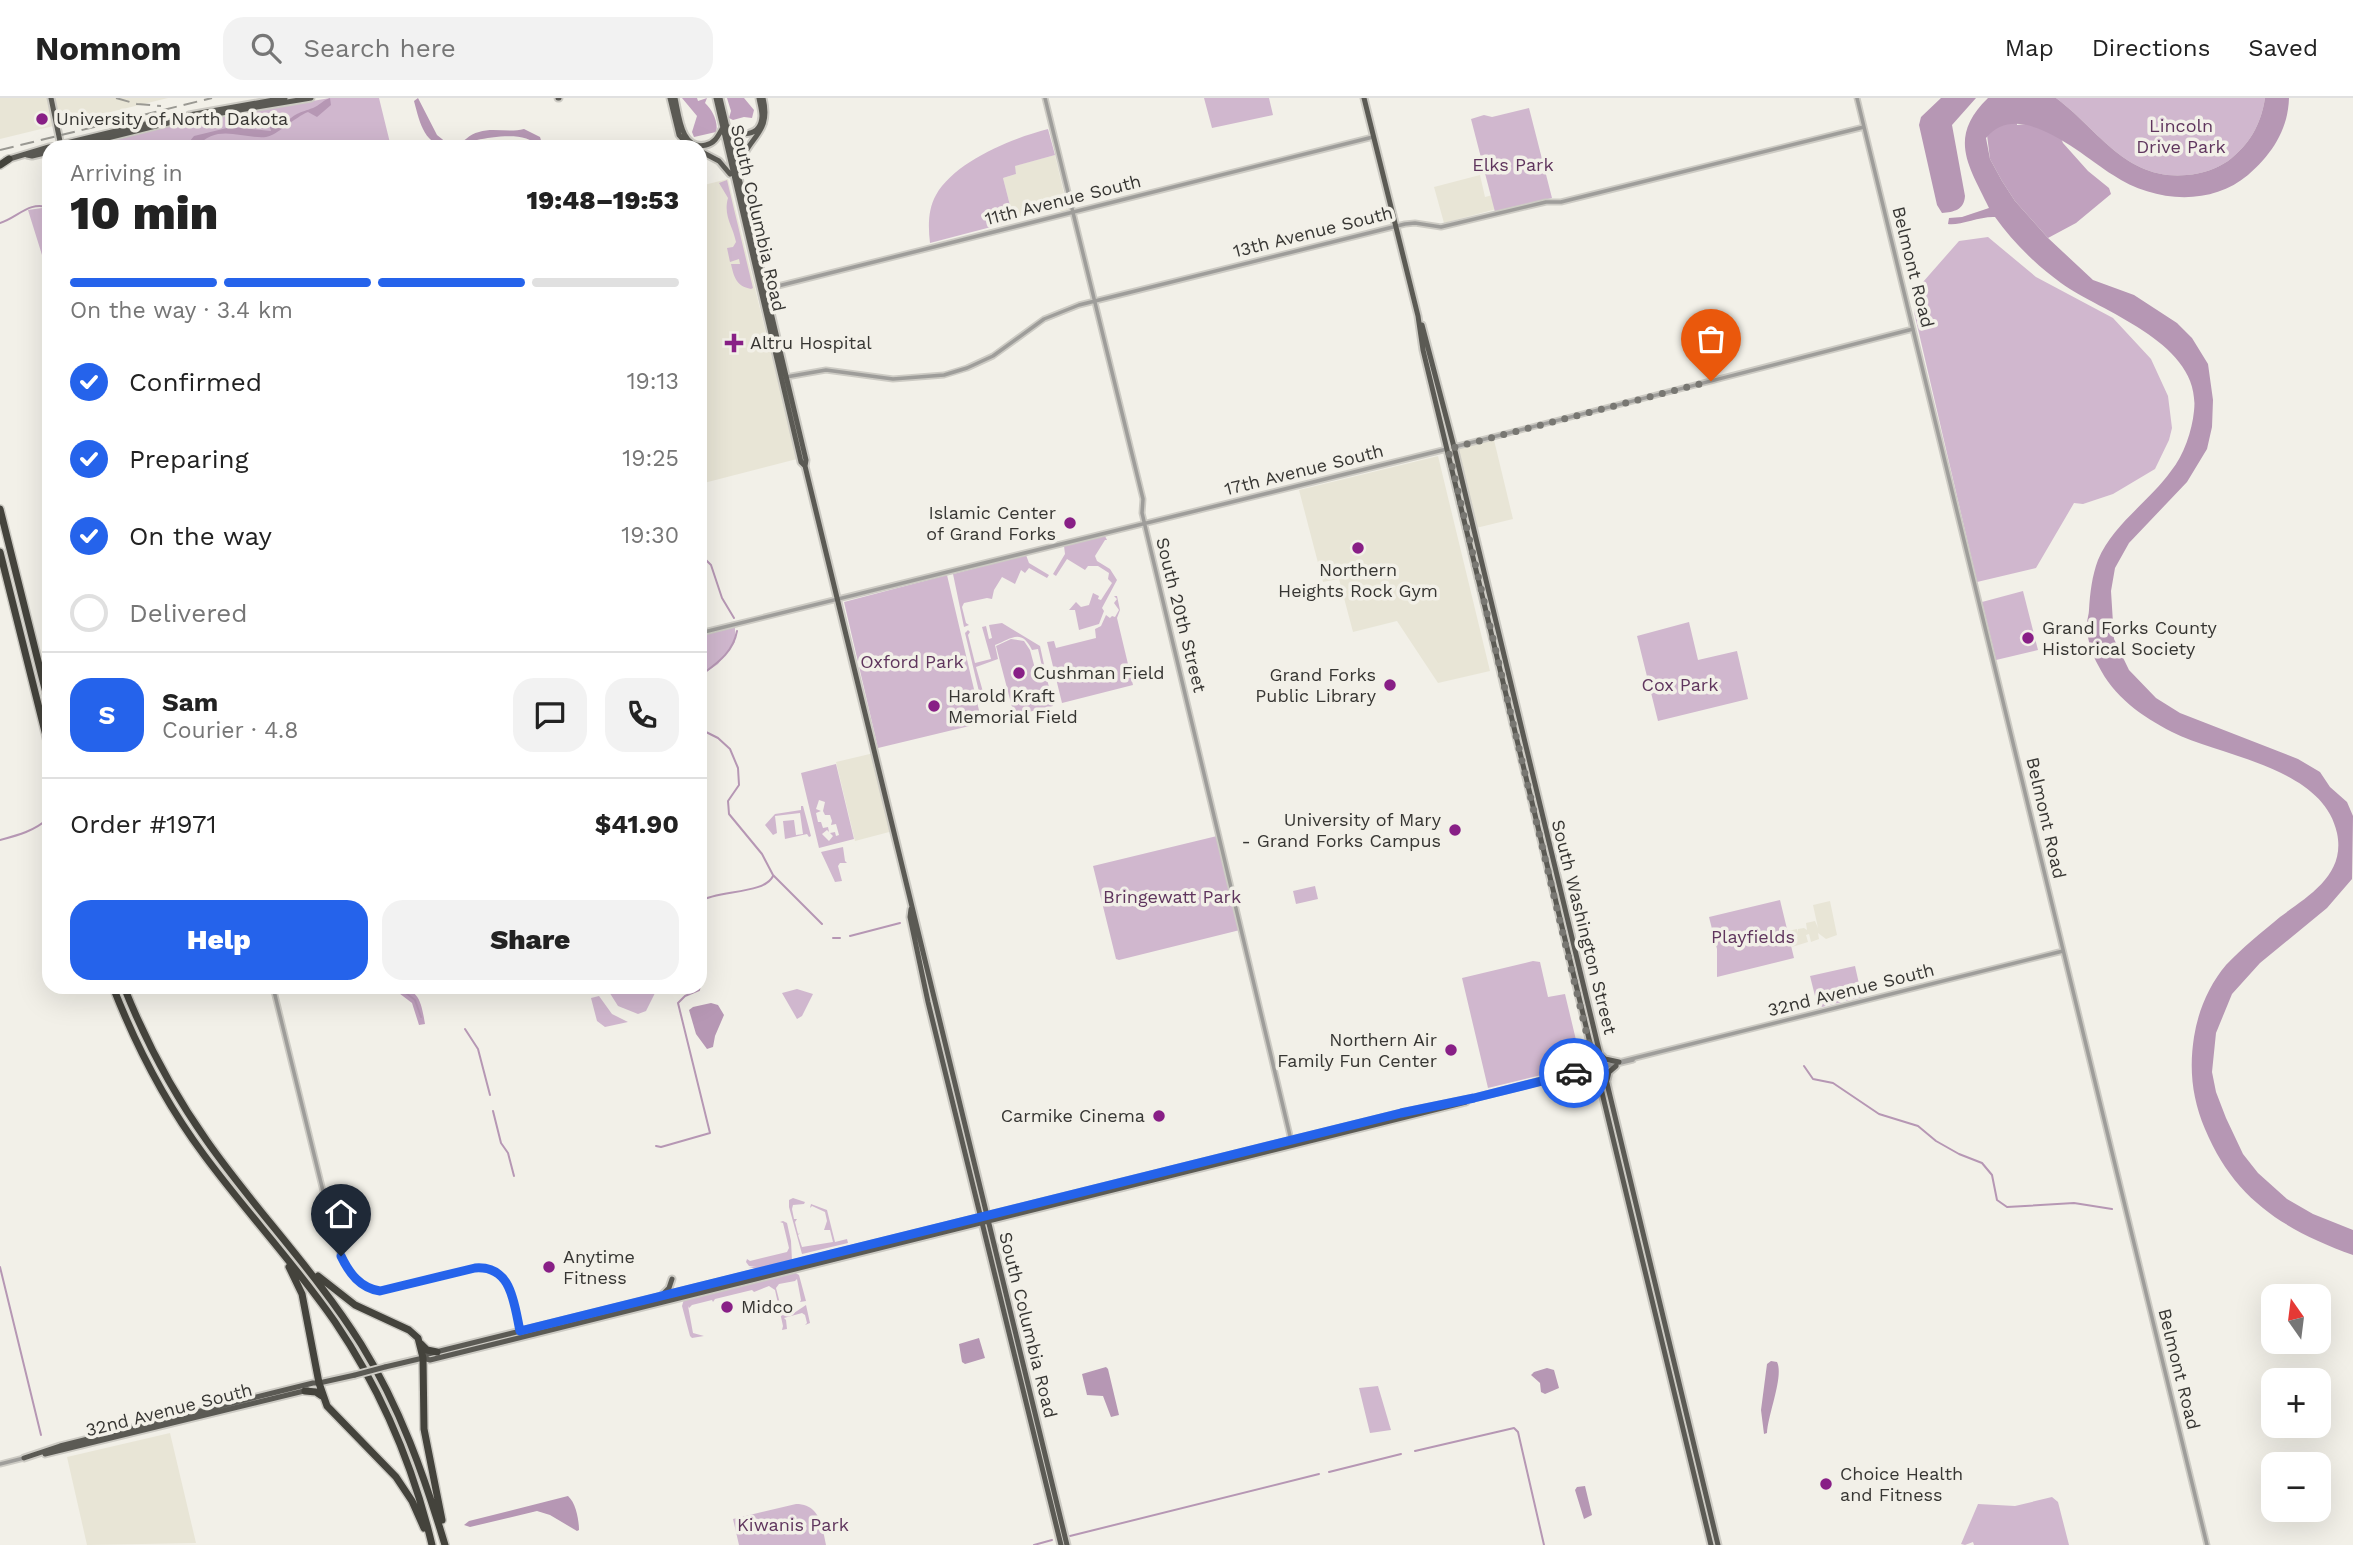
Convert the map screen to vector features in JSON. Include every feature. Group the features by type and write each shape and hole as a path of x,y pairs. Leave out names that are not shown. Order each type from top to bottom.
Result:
{"highway":[{"path":"0,163 9,159"},
{"path":"0,509 42,677"},
{"path":"0,552 42,720"},
{"path":"116,994 139,1047 177,1115 202,1153 336,1324 374,1388 414,1478 431,1545"},
{"path":"127,994 159,1065 184,1107 221,1160 304,1262 383,1381 410,1441 446,1545"},
{"path":"282,1254 302,1294 323,1397 331,1412 397,1476 412,1501 431,1545"},
{"path":"304,1262 341,1296 409,1331 427,1350 437,1352"},
{"path":"421,1344 424,1429 446,1545"},
{"path":"305,1391 318,1393 323,1397"}],"main road":[{"path":"51,98 59,140"},
{"path":"86,140 205,111 285,98"},
{"path":"99,140 180,120 311,98"},
{"path":"672,98 688,140"},
{"path":"672,98 679,135 684,140"},
{"name":"South Columbia Road","path":"718,98 955,1102 983,1216 1016,1331 1066,1545"},
{"path":"707,144 711,143 723,126 739,134 754,131 762,117 761,98"},
{"path":"737,182 742,155 767,118 761,98"},
{"name":"South Washington Street","path":"1364,98 1418,316 1429,349 1579,985 1590,1048 1711,1545"},
{"path":"9,159 42,152"},
{"path":"707,155 719,161 737,182"},
{"name":"South Columbia Road","path":"737,182 740,205 763,290"},
{"path":"740,205 747,215"},
{"name":"South Columbia Road","path":"784,377 798,448 804,463"},
{"name":"South Washington Street","path":"1579,985 1603,1066 1718,1545"},
{"path":"1573,1073 1587,1065 1590,1048"},
{"path":"1600,1054 1617,1064 1609,1072 1606,1082"},
{"name":"32nd Avenue South","path":"800,1264 985,1223 1137,1181 1603,1066"},
{"path":"1559,1077 1589,1075 1595,1077 1599,1083"},
{"name":"32nd Avenue South","path":"24,1458 983,1216 1096,1188 1137,1181"},
{"path":"1039,1209 1093,1192 1096,1188"},
{"name":"South Columbia Road","path":"985,1223 991,1259 1061,1545"},
{"path":"991,1259 998,1271 1002,1290 1007,1296"},
{"path":"661,1295 669,1288 672,1279"},
{"path":"1000,1293 1005,1298 1012,1326 1016,1331"},
{"name":"32nd Avenue South","path":"423,1358 430,1360 661,1295 676,1295"},
{"name":"32nd Avenue South","path":"265,1398 305,1391 319,1384"}],"street":[{"name":"South 20th Street","path":"1045,98 1143,499 1142,513 1292,1142"},
{"name":"Belmont Road","path":"1857,98 2207,1545"},
{"name":"13th Avenue South","path":"784,377 826,370 893,379 944,375 993,356 1044,319 1094,301 1396,226 1415,223 1441,227 1546,202 1561,202 1864,127"},
{"name":"11th Avenue South","path":"763,290 1374,137"},
{"name":"17th Avenue South","path":"707,631 1451,448 1913,330"},
{"name":"32nd Avenue South","path":"1603,1066 1605,1068 2063,951"},
{"path":"275,994 335,1240 351,1273 368,1288 380,1291 475,1268 490,1269 504,1278 511,1292 521,1334"},
{"name":"32nd Avenue South","path":"0,1464 24,1458"}],"shaded area":[{"name":"University of North Dakota","path":"0,98 168,98 0,139"},
{"path":"330,98 331,105 317,117 308,112 270,136 221,134 205,140 191,140 194,136 231,127 271,131 268,121 273,114 288,117 286,122"},
{"path":"418,98 437,135 443,140 429,138 414,101"},
{"path":"682,98 697,98 698,101 707,98 705,103 714,116 716,132 694,137 692,132 697,116"},
{"path":"727,98 744,98 754,110 752,118 729,118 731,111"},
{"path":"1941,98 1976,98 1952,125 1964,201 1958,209 1942,213 1937,205 1919,125 1921,117"},
{"path":"1988,98 2056,98 2130,161 2147,170 2166,175 2187,175 2213,169 2235,155 2257,126 2265,98 2289,98 2282,131 2264,159 2233,185 2199,196 2163,195 2129,184 2067,143 2032,126 2015,124 2000,127 1986,138 1990,159 2002,181 2015,201 2048,238 2093,280 2134,295 2177,323 2192,338 2208,364 2213,400 2212,427 2207,449 2187,482 2129,543 2115,568 2111,591 2114,639 2129,670 2156,698 2180,713 2298,759 2320,772 2330,787 2347,802 2353,816 2352,879 2327,908 2260,963 2232,994 2216,1033 2212,1072 2216,1092 2243,1154 2258,1173 2287,1199 2313,1214 2353,1230 2353,1255 2283,1223 2246,1193 2231,1175 2205,1129 2194,1095 2192,1072 2196,1027 2201,1008 2214,981 2245,946 2322,883 2336,861 2337,833 2328,811 2312,793 2268,767 2193,741 2150,719 2120,696 2096,661 2088,639 2087,624 2098,560 2113,535 2162,482 2180,458 2193,419 2192,387 2183,367 2167,349 2124,319 2061,283 2017,244 1995,217 1948,224 1949,218 1962,217 1989,208 1969,165 1965,139 1975,112"},
{"path":"2016,109 2017,125 2044,122 2058,131 2063,143 2088,171 2109,188 2111,194 2076,223 2048,238 2015,201 1990,159 1987,135 2001,115"},
{"path":"524,129 541,140 510,136 464,140 472,134 484,131"},
{"path":"1055,155 1068,210 1061,211 1057,208 1018,217 1014,221 1003,178 1016,174 1014,166"},
{"path":"1480,175 1485,197 1516,189 1519,203 1444,223 1434,187"},
{"name":"Altru Hospital","path":"728,179 797,459 707,482 707,184"},
{"path":"1494,440 1513,519 1476,528 1457,449"},
{"path":"1438,456 1490,671 1438,683 1397,621 1353,632 1339,579 1323,582 1299,490"},
{"path":"874,753 893,831 855,841 836,762"},
{"path":"1830,901 1837,935 1826,939 1818,933 1819,939 1811,942 1809,934 1806,935 1808,942 1792,947 1788,931 1797,929 1798,933 1798,929 1807,930 1806,923 1815,921 1818,928 1813,905"},
{"path":"400,994 417,996 425,1024 419,1025 412,1003"},
{"path":"711,1003 718,1005 724,1015 713,1047 707,1049 696,1034 689,1010"},
{"path":"979,1338 985,1358 965,1364 962,1362 959,1344"},
{"path":"1771,1361 1777,1362 1779,1376 1767,1433 1764,1434 1761,1410 1767,1364"},
{"path":"1106,1367 1119,1415 1111,1417 1103,1396 1087,1395 1082,1374"},
{"path":"1547,1368 1554,1370 1559,1388 1545,1394 1541,1392 1540,1383 1531,1375"},
{"path":"170,1433 196,1543 87,1545 67,1457"},
{"path":"1585,1486 1592,1515 1584,1519 1575,1490"},
{"path":"568,1496 576,1512 577,1531 550,1515 537,1511 470,1527 464,1525 469,1521"}],"green space":[{"path":"330,98 379,98 389,140 112,140 162,127"},
{"path":"1204,98 1269,98 1273,115 1212,128"},
{"name":"Lincoln Drive Park","path":"2056,98 2265,98 2257,126 2248,141 2228,161 2198,174 2166,175 2147,170 2114,150"},
{"name":"Elks Park","path":"1529,108 1552,198 1495,212 1471,119"},
{"path":"1048,129 1055,155 1015,166 1016,174 1003,178 1014,221 930,243 931,206 945,183 986,153 1018,138"},
{"path":"727,180 753,288 751,289 742,286 735,277 731,264 740,264 739,259 730,262 727,248 733,247 736,242 728,216 728,198 719,183"},
{"path":"42,208 42,255 28,210"},
{"path":"1988,237 2036,277 2113,318 2151,359 2168,396 2172,428 2155,469 2113,494 2083,504 2074,503 2036,568 1977,582 1914,312 1923,282 1959,241"},
{"path":"1105,536 1107,540 1095,556 1097,561 1110,569 1117,580 1102,608 1104,611 1099,624 1079,630 1075,610 1069,610 1076,602 1081,607 1089,605 1093,593 1101,600 1112,583 1108,579 1109,573 1098,566 1088,566 1085,570 1067,559 1056,576 1053,574 1065,554 1064,546"},
{"path":"1026,555 1029,563 1049,575 1047,578 1029,568 1025,573 1021,570 1015,584 1002,577 992,599 964,603 962,607 969,625 964,627 953,574"},
{"name":"Oxford Park","path":"947,575 982,723 878,748 844,602"},
{"path":"2023,591 2038,650 1996,660 1982,602"},
{"path":"1114,596 1117,596 1120,610 1117,618 1133,685 1062,703 1047,642 1054,641 1056,648 1096,638 1095,629 1101,626 1106,615 1115,617 1119,610 1114,603 1117,599"},
{"name":"Cox Park","path":"1689,622 1698,660 1737,651 1748,699 1658,721 1637,636"},
{"path":"1002,623 1040,646 1053,706 1012,716 1015,708 1012,707 996,646 1011,639 1024,641 1030,650 1037,676 1044,675 1038,649 1032,650 1024,639 1019,637 1010,638 995,645 998,659 976,667 985,699 981,700 965,633 968,630 970,632 968,635 975,663 991,659 982,627 986,626 989,639 992,638 989,625"},
{"path":"735,627 735,642 718,664 707,671 707,634"},
{"path":"836,764 854,839 819,848 801,773","holes":["819,800 825,802 823,811 825,815 830,815 831,825 836,824 839,835 830,833 833,836 829,841 822,834 827,830 829,832 828,827 823,828 816,813 821,811 816,809"]},
{"path":"801,806 811,836 807,834 785,839 783,821 794,820 796,835 803,834 800,813 775,816 777,833 773,835 765,825 775,814 801,810"},
{"name":"Bringewatt Park","path":"1217,836 1240,930 1116,959 1093,866"},
{"path":"843,847 847,863 840,863 838,866 842,881 835,882 821,852"},
{"path":"1315,886 1318,899 1296,904 1293,891"},
{"name":"Playfields","path":"1780,900 1794,958 1717,977 1717,949 1709,917"},
{"path":"1533,961 1540,962 1548,997 1565,994 1582,1065 1488,1088 1462,978"},
{"path":"1855,966 1862,997 1818,1008 1810,976"},
{"path":"797,989 813,994 802,1016 797,1019 782,993"},
{"path":"610,994 654,994 646,1011 638,1014 618,1006"},
{"path":"599,996 612,1014 628,1022 605,1027 597,1021 591,998"},
{"path":"793,1198 805,1202 793,1205 792,1209 794,1219 797,1219 795,1222 802,1247 833,1242 830,1230 824,1230 827,1221 825,1212 812,1206 810,1208 811,1204 827,1210 835,1242 847,1239 848,1243 802,1254 789,1207 789,1200"},
{"path":"780,1222 787,1223 792,1261 757,1269 749,1267 756,1266 749,1266 747,1259 750,1261 787,1252 789,1248 783,1223"},
{"path":"794,1272 799,1275 806,1301 800,1302 797,1279 779,1284 776,1288 783,1315 794,1313 806,1305 810,1323 805,1325 805,1315 802,1313 784,1318 787,1329 782,1330 775,1290 769,1286 754,1292 752,1290 689,1308 688,1306 693,1333 704,1336 690,1336 682,1306 684,1299"},
{"path":"1378,1386 1391,1430 1370,1433 1359,1388"},
{"path":"2052,1497 2058,1502 2069,1545 1974,1545 1973,1542 1961,1544 1978,1504 2015,1506"},
{"name":"Kiwanis Park","path":"796,1504 804,1505 815,1512 826,1545 739,1545 733,1519"}],"waterway":[{"path":"0,223 30,208 42,206"},
{"path":"707,561 711,565 722,598 734,618"},
{"path":"707,671 728,651 737,631"},
{"path":"707,732 730,749 738,768 739,785 728,801 729,814 762,854 773,875 822,924"},
{"path":"0,840 42,823"},
{"path":"707,898 761,886 773,876"},
{"path":"850,936 900,923"},
{"path":"833,938 840,938"},
{"path":"407,994 415,1000 421,1017"},
{"path":"656,1146 661,1147 710,1133 678,1003 690,994"},
{"path":"465,1029 478,1049 490,1095"},
{"path":"1804,1066 1813,1079 1833,1083 1879,1114 1918,1126 1936,1141 1982,1163 1992,1175 1997,1200 2007,1207 2074,1203 2112,1209"},
{"path":"493,1111 501,1143 508,1153 514,1176"},
{"path":"0,1267 41,1435"},
{"path":"1415,1451 1514,1428 1518,1432 1544,1545"},
{"path":"1329,1472 1401,1454"},
{"path":"1070,1536 1319,1474"},
{"path":"1034,1545 1052,1540"}],"railway":[{"path":"116,98 137,104 161,106"},
{"path":"0,150 212,98"}],"way so far":[{"path":"1574,1073 1587,1065 1590,1048 1448,449 1711,381"}],"place":[{"name":"University of North Dakota","path":"42,119"},
{"name":"Altru Hospital","path":"734,343"},
{"name":"Islamic Center of Grand Forks","path":"1070,523"},
{"name":"Northern Heights Rock Gym","path":"1358,548"},
{"name":"Grand Forks County Historical Society","path":"2028,638"},
{"name":"Cushman Field","path":"1019,673"},
{"name":"Grand Forks Public Library","path":"1390,685"},
{"name":"Harold Kraft Memorial Field","path":"934,706"},
{"name":"University of Mary - Grand Forks Campus","path":"1455,830"},
{"name":"Northern Air Family Fun Center","path":"1451,1050"},
{"name":"Carmike Cinema","path":"1159,1116"},
{"name":"Anytime Fitness","path":"549,1267"},
{"name":"Midco","path":"727,1307"},
{"name":"Choice Health and Fitness","path":"1826,1484"}],"route":[{"path":"341,1256 357,1280 368,1288 380,1291 475,1268 491,1269 504,1278 509,1287 520,1331 991,1213 1574,1073"}]}
